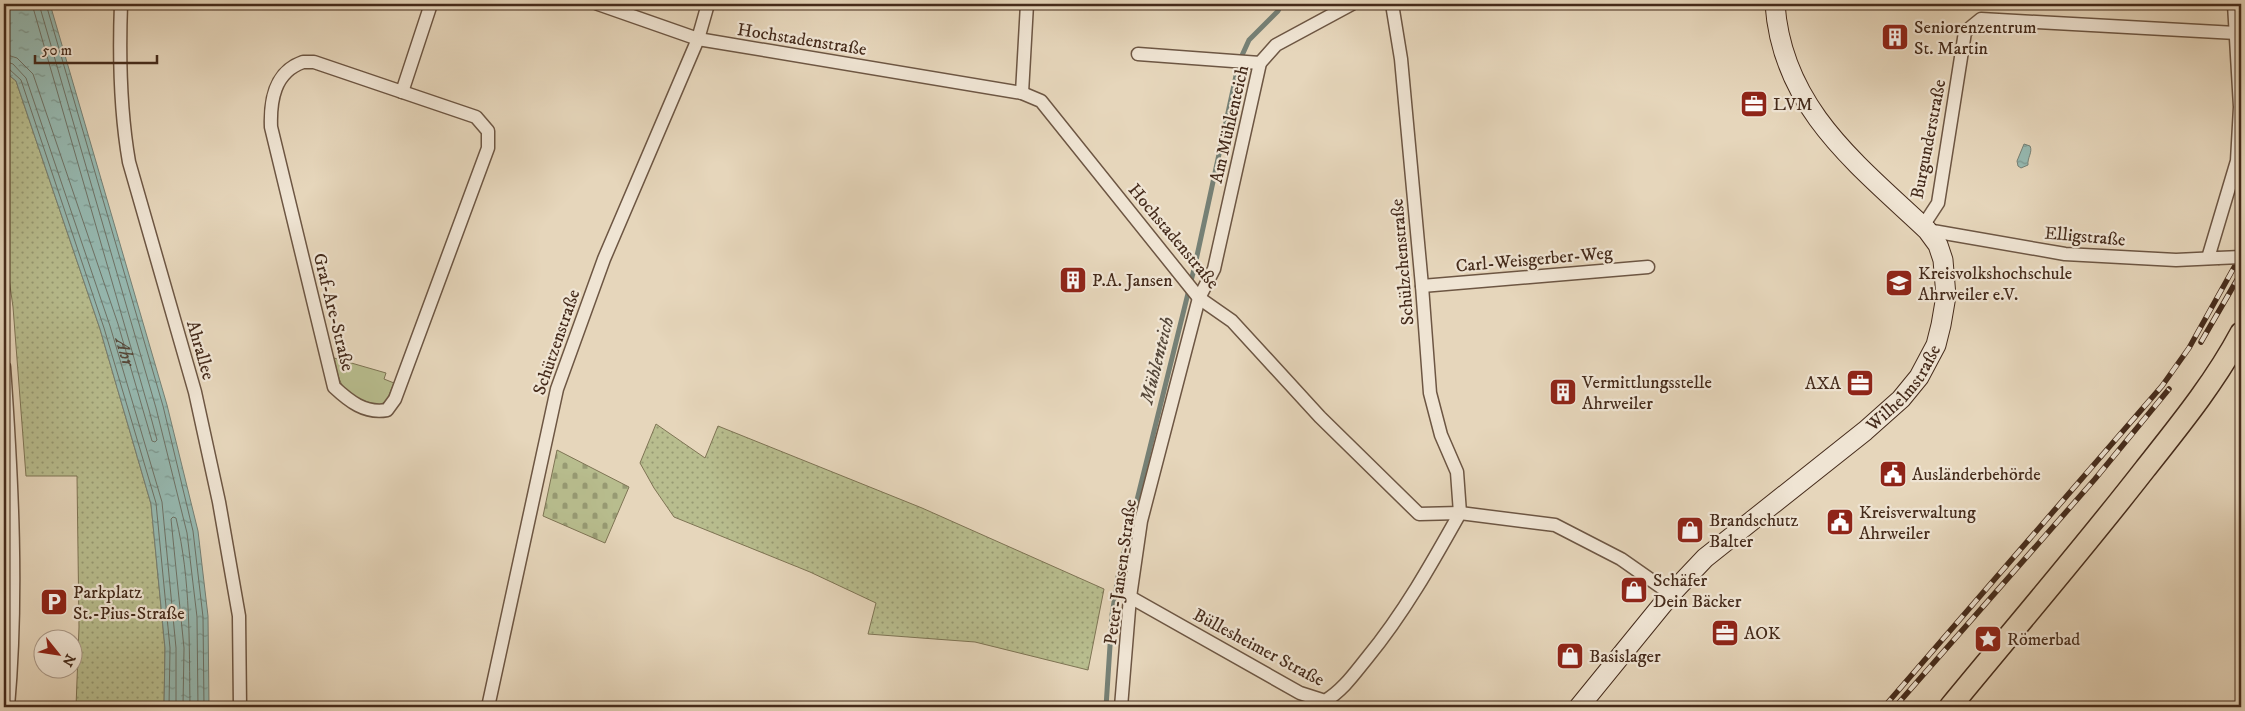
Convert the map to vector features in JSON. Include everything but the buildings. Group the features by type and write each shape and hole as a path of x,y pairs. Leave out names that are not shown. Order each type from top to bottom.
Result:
{"main road":[{"name":"Wilhelmstraße","path":"1579,707 1671,594 1705,558 1865,432 1900,400 1919,378 1936,345 1942,325 1946,296 1943,260 1938,246 1925,228 1834,142 1815,117 1790,69 1780,40 1775,4"},
{"path":"1950,707 2115,508 2226,361 2241,333"}],"street":[{"name":"Ahrallee","path":"121,4 120,40 124,128 129,162 195,392 218,502 239,616 240,707"},
{"path":"402,92 431,4"},
{"name":"Hochstadenstraße","path":"598,4 698,40 1022,93 1041,101 1197,294 1232,321 1320,417 1420,514 1460,513 1554,525 1621,559 1671,594"},
{"name":"Schützenstraße","path":"488,707 557,389 604,259 698,40 708,4"},
{"path":"1022,93 1027,4"},
{"name":"Am Mühlenteich","path":"1197,294 1214,269 1260,63 1276,45 1352,4"},
{"name":"Schülzchenstraße","path":"1392,4 1401,59 1430,393 1441,435 1457,472 1460,513"},
{"path":"2213,258 2237,161 2240,107 2234,4"},
{"name":"Burgunderstraße","path":"1925,228 1938,203 1965,32 1981,19 2236,33"},
{"path":"1138,54 1260,63"},
{"name":"Graf-Are-Straße","path":"303,62 314,62 402,92 476,117 488,131 489,139 488,148 395,399 387,410 377,412 367,410 347,399 334,387 271,127 270,106 278,82 294,66 303,62"},
{"name":"Elligstraße","path":"1925,228 2064,254 2176,260 2241,256"},
{"name":"Carl-Weisgerber-Weg","path":"1422,286 1648,267"},
{"name":"Peter-Jansen-Straße","path":"1121,707 1130,597 1142,521 1197,294"},
{"path":"4,367 11,476 12,585 8,707"},
{"name":"Büllesheimer Straße","path":"1130,597 1300,693 1325,701 1343,687 1386,635 1416,590 1460,513"}],"green space":[{"path":"4,71 16,81 100,329 151,504 165,648 164,707 76,707 77,678 82,678 82,628 79,628 77,476 26,476 13,307 4,243"},
{"path":"334,358 386,373 384,379 394,383 387,400 380,405 364,401 349,393 341,382"},
{"path":"656,424 705,458 718,426 922,508 1104,589 1088,670 975,642 868,634 876,603 810,572 674,517 640,463"},
{"path":"557,450 629,487 605,543 543,516"}],"water":[{"name":"Ahr","path":"4,4 50,4 167,405 198,531 208,616 209,707 164,707 165,648 151,504 100,329 16,81 4,71"},
{"path":"2024,144 2030,146 2031,151 2028,165 2021,168 2018,166 2017,161"}],"waterway":[{"name":"Mühlenteich","path":"1106,707 1112,615 1118,577 1195,265 1239,62 1249,40 1278,11 1281,5"}],"railway":[{"path":"1884,707 2162,386 2189,348 2241,255"},
{"path":"2201,342 2241,273"},
{"path":"1895,707 2095,479 2169,389"}],"place":[{"name":"Seniorenzentrum St. Martin","path":"1895,37"},
{"name":"LVM","path":"1754,104"},
{"name":"P.A. Jansen","path":"1073,280"},
{"name":"Kreisvolkshochschule Ahrweiler e.V.","path":"1899,283"},
{"name":"AXA","path":"1860,383"},
{"name":"Vermittlungsstelle Ahrweiler","path":"1563,392"},
{"name":"Ausländerbehörde","path":"1893,474"},
{"name":"Kreisverwaltung Ahrweiler","path":"1840,522"},
{"name":"Brandschutz Balter","path":"1690,530"},
{"name":"Schäfer Dein Bäcker","path":"1634,590"},
{"name":"Parkplatz St.-Pius-Straße","path":"54,602"},
{"name":"AOK","path":"1725,633"},
{"name":"Römerbad","path":"1988,639"},
{"name":"Basislager","path":"1570,656"}]}
